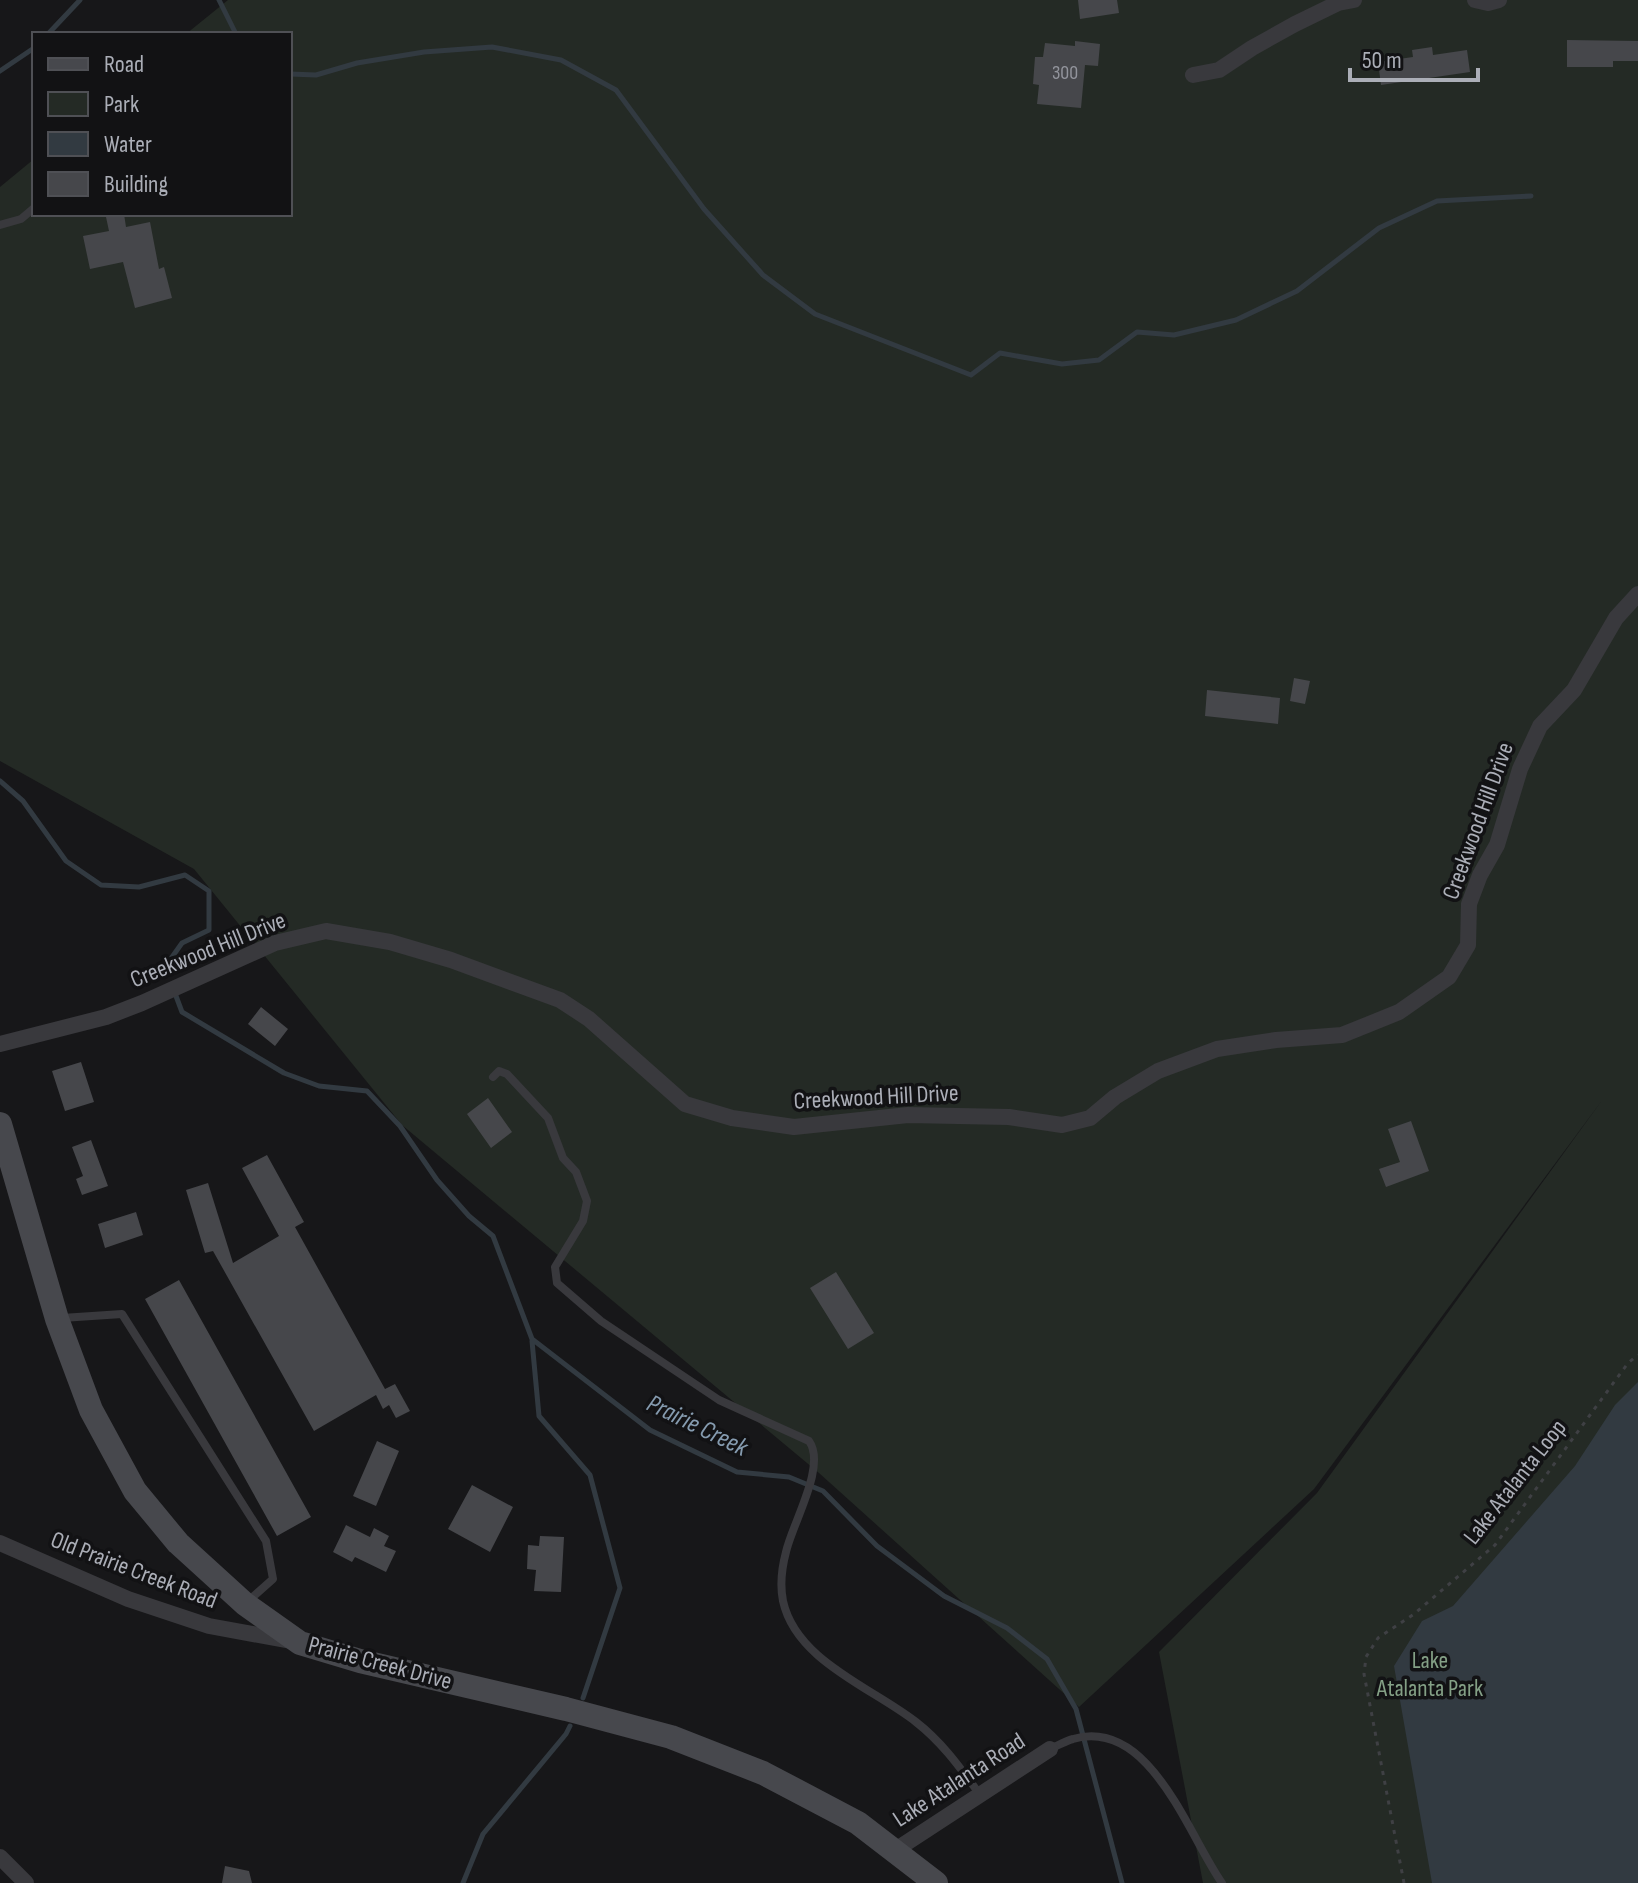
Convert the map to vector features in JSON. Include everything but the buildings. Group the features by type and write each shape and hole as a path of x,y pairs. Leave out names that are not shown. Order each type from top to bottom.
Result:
{"main road":[{"name":"Prairie Creek Drive","path":"0,1124 57,1319 91,1410 135,1491 178,1543 245,1604 300,1643 360,1661 671,1737 763,1773 858,1823 936,1883"}],"street":[{"path":"1193,75 1219,70 1295,24 1338,3 1354,0"},
{"path":"1475,0 1488,3 1499,0"},
{"name":"Creekwood Hill Drive","path":"0,1044 106,1017 275,943 326,931 390,942 451,960 560,1000 589,1019 685,1104 732,1118 794,1127 908,1115 1009,1117 1062,1125 1090,1118 1115,1097 1158,1071 1217,1049 1342,1035 1399,1012 1449,977 1468,945 1469,904 1480,875 1497,845 1520,769 1540,726 1574,690 1616,618 1638,594"},
{"name":"Old Prairie Creek Road","path":"0,1543 142,1603 209,1626 300,1643"},
{"name":"Lake Atalanta Road","path":"894,1851 1050,1749"},
{"path":"0,1857 26,1883"}],"lane":[{"path":"0,225 21,219 32,210"},
{"path":"493,1077 499,1071 507,1074 548,1118 563,1158 576,1172 587,1201 583,1221 555,1267 557,1283 601,1321 719,1400 809,1441 815,1448 813,1473 786,1550 783,1598 789,1621 824,1659 861,1688 916,1721 949,1752 981,1796"},
{"path":"57,1319 122,1314 266,1541 273,1579 245,1604"},
{"path":"1050,1749 1074,1738 1094,1738 1109,1739 1139,1754 1168,1792 1222,1883"}],"path":[{"name":"Lake Atalanta Loop","path":"1404,1883 1364,1674 1366,1657 1378,1638 1414,1614 1495,1545 1628,1363 1638,1355"}],"green space":[{"name":"Lake Atalanta Park","path":"228,0 1638,0 1638,1883 1203,1883 1159,1652 1317,1493 1603,1099 1314,1489 1079,1707 819,1473 402,1125 194,869 0,761 0,187 32,161 32,216 292,216 292,32 188,32"}],"water":[{"path":"1638,1382 1638,1883 1432,1883 1394,1666 1422,1621 1453,1606 1575,1466 1615,1405"}],"waterway":[{"path":"50,32 80,0"},
{"path":"219,0 235,32"},
{"path":"292,74 316,75 357,63 424,52 492,47 561,60 616,90 704,209 763,275 815,314 971,375 1000,353 1062,364 1099,360 1137,332 1174,335 1236,320 1297,291 1379,228 1437,201 1531,196"},
{"path":"0,71 32,49"},
{"name":"Prairie Creek","path":"0,781 23,801 66,861 101,885 139,887 185,875 209,891 209,930 182,943 166,970"},
{"name":"Prairie Creek","path":"176,996 182,1012 284,1073 319,1086 367,1091 400,1126 437,1180 469,1216 493,1236 532,1339 650,1430 737,1472 789,1477 823,1491 877,1546 944,1596 1007,1628 1047,1659 1076,1709 1122,1883"},
{"path":"532,1341 539,1416 590,1475 620,1588 583,1698"},
{"path":"463,1883 483,1834 570,1726"}]}
